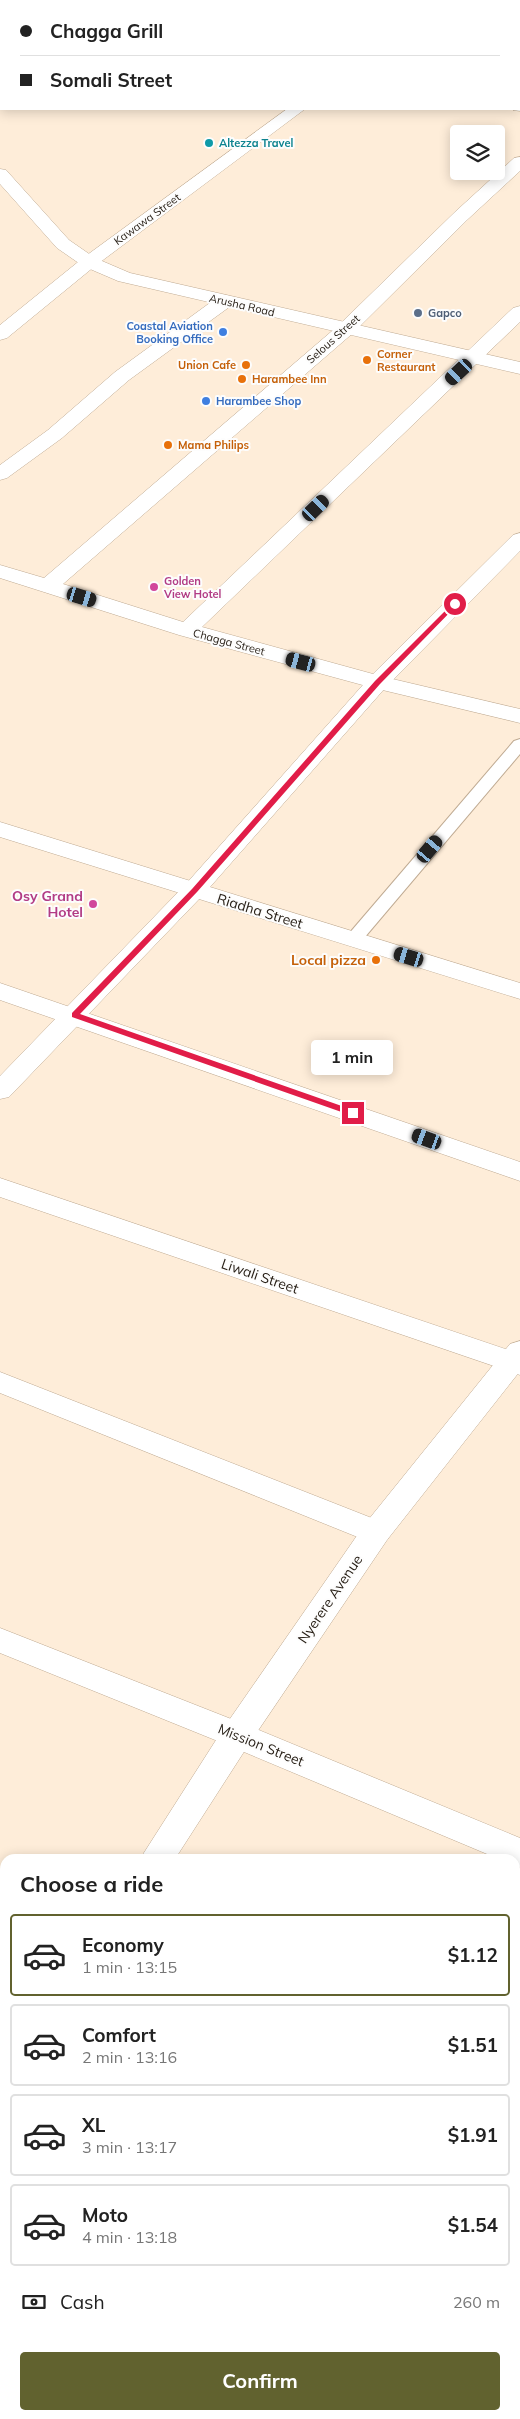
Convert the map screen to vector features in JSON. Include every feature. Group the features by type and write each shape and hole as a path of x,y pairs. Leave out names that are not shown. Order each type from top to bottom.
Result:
{"street":[{"name":"Kawawa Street","path":"0,334 89,262 296,110"},
{"name":"Selous Street","path":"48,586 346,329 461,216 520,162"},
{"name":"Arusha Road","path":"0,174 53,234 89,262 124,277 520,368"},
{"path":"0,474 55,434 130,370 225,301"},
{"path":"187,630 520,312"},
{"path":"0,1091 194,890 378,682 520,539"},
{"name":"Chagga Street","path":"0,571 187,630 378,682 520,716"},
{"name":"Riadha Street","path":"0,829 520,991"},
{"path":"0,991 74,1015 520,1172"},
{"name":"Liwali Street","path":"0,1187 518,1360"},
{"name":"Nyerere Avenue","path":"160,1854 237,1735 376,1532 518,1360"},
{"path":"0,1382 376,1532"},
{"name":"Mission Street","path":"0,1640 237,1735 520,1853"}],"lane":[{"path":"353,940 520,744"}],"place":[{"name":"Altezza Travel","path":"209,143"},
{"name":"Gapco","path":"418,313"},
{"name":"Coastal Aviation Booking Office","path":"223,332"},
{"name":"Corner Restaurant","path":"367,360"},
{"name":"Union Cafe","path":"246,365"},
{"name":"Harambee Inn","path":"242,379"},
{"name":"Harambee Shop","path":"206,401"},
{"name":"Mama Philips","path":"168,445"},
{"name":"Golden View Hotel","path":"154,587"},
{"name":"Osy Grand Hotel","path":"93,904"},
{"name":"Local pizza","path":"376,960"}],"route":[{"path":"353,1113 74,1015 194,890 378,682 455,604"}]}
